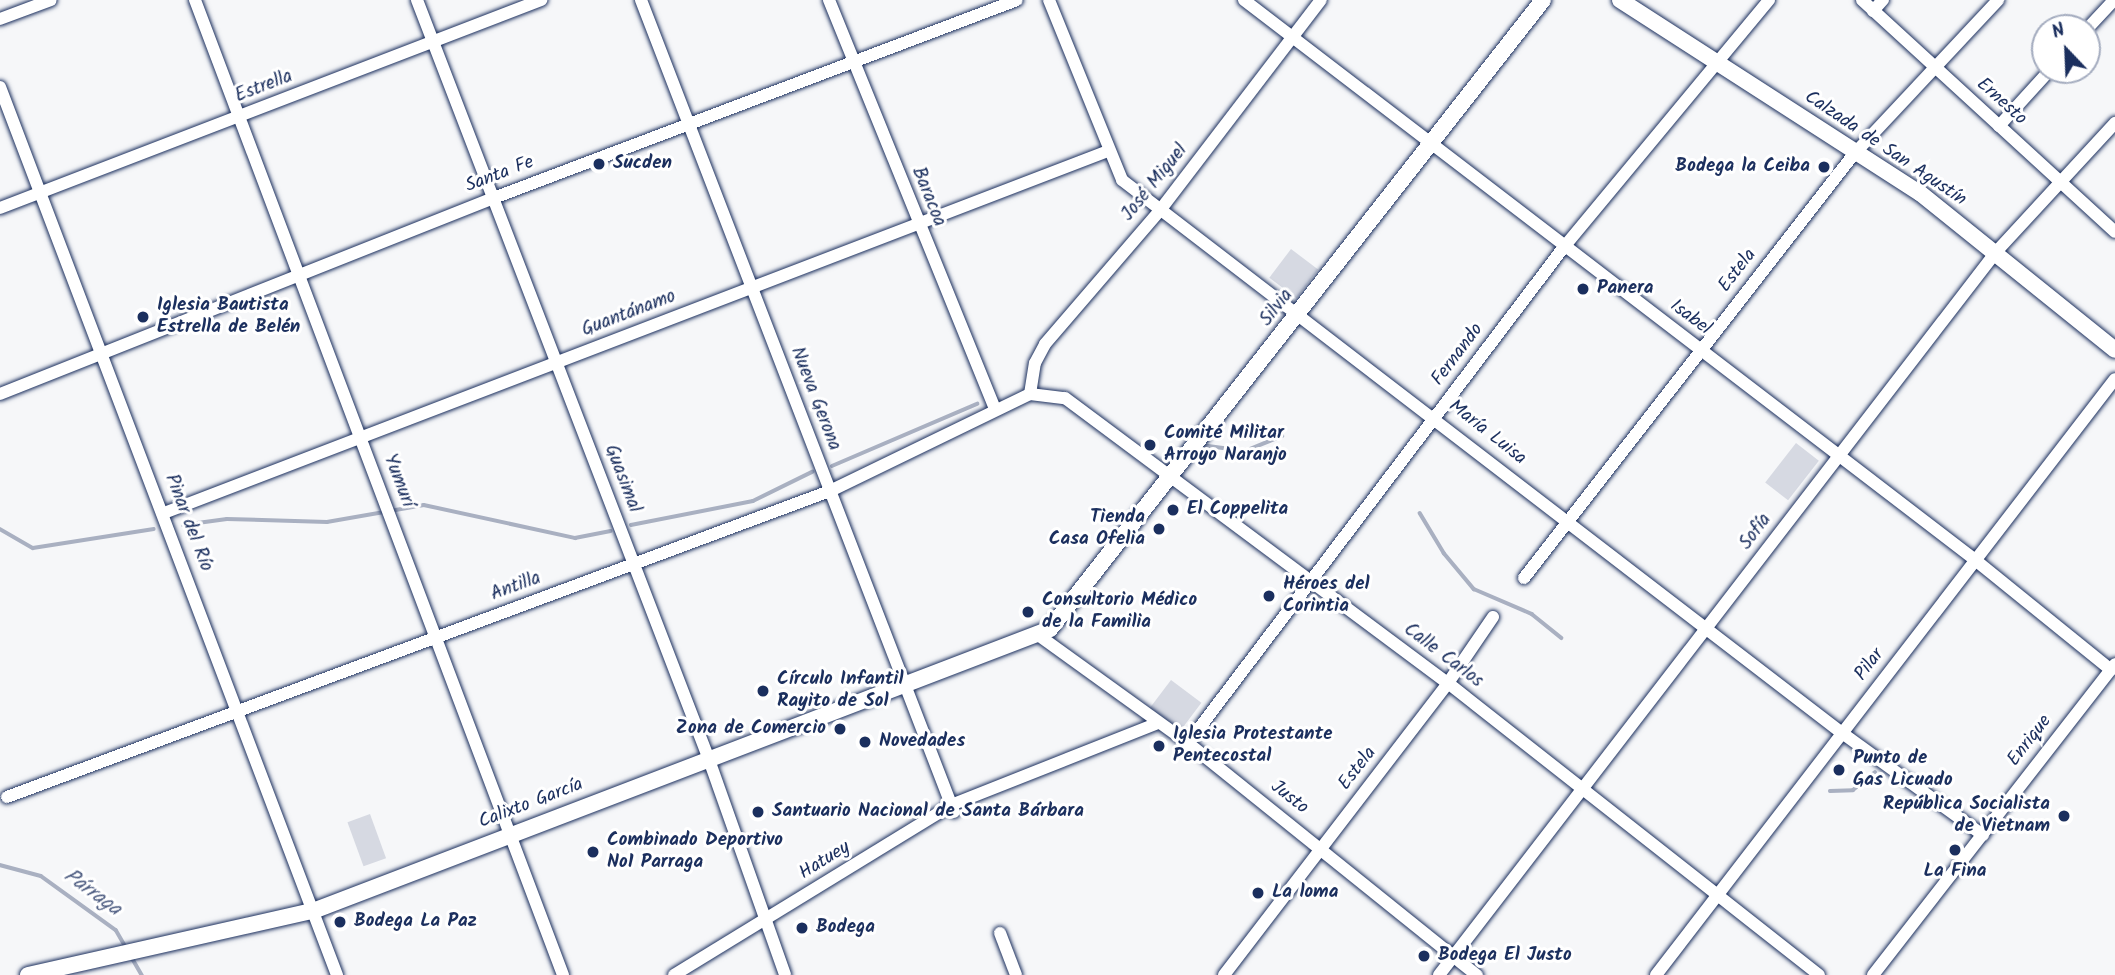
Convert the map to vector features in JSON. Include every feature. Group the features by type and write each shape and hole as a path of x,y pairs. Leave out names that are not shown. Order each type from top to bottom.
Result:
{"main road":[{"name":"Silvia","path":"1038,635 1059,623 1169,477 1301,313 1542,0"},
{"name":"Calzada de San Agustín","path":"1620,0 1854,154 1920,193 2115,350"},
{"name":"Calixto García","path":"37,974 313,911 903,682 1038,635"}],"street":[{"path":"0,19 51,0"},
{"name":"Yumurí","path":"195,0 563,975"},
{"name":"Guasimal","path":"417,0 491,199 708,757 785,975"},
{"name":"Estrella","path":"0,208 541,0"},
{"name":"Nueva Gerona","path":"641,0 953,809"},
{"name":"Baracoa","path":"829,0 917,223 995,408"},
{"name":"Santa Fe","path":"0,394 100,351 491,199 1017,0"},
{"name":"María Luisa","path":"1049,0 1122,180 1301,313 1842,733 1983,835"},
{"name":"Isabel","path":"1244,0 1428,145 1701,350 2113,667"},
{"name":"José Miguel","path":"1030,394 1035,363 1045,344 1161,209 1321,0"},
{"name":"Fernando","path":"1188,743 1308,580 1564,247 1769,0"},
{"name":"Ernesto","path":"1862,0 2115,232"},
{"path":"1873,11 1884,0"},
{"name":"Estela","path":"1524,578 1854,154 1998,0"},
{"path":"2100,14 2113,0"},
{"path":"1999,126 2037,84"},
{"name":"Pinar del Río","path":"0,87 164,513 337,975"},
{"name":"Sofía","path":"1439,975 1996,252 2115,123"},
{"name":"Guantánamo","path":"164,513 1108,151"},
{"name":"Pilar","path":"1656,975 2115,379"},
{"name":"Antilla","path":"7,797 239,715 435,638 830,491 995,408 1030,394"},
{"name":"Calle Carlos","path":"1030,394 1065,398 1448,683 1717,898 1819,975"},
{"name":"Estela","path":"1224,975 1448,683 1493,617"},
{"name":"Justo","path":"1038,635 1156,724 1188,743 1477,975"},
{"name":"Enrique","path":"1873,975 2113,667"},
{"name":"Hatuey","path":"674,975 953,809 1156,724"},
{"path":"1000,933 1016,975"}],"shaded area":[{"path":"1291,249 1318,269 1296,298 1269,278"},
{"path":"1796,443 1819,461 1788,500 1765,482"},
{"path":"1171,680 1201,703 1178,733 1148,710"},
{"path":"370,814 386,858 364,866 347,822"}],"waterway":[{"path":"832,466 977,404"},
{"path":"1201,445 1245,451 1282,436"},
{"path":"631,525 753,501 812,472"},
{"path":"183,525 227,519 327,522 424,505 575,538 610,531"},
{"path":"1420,513 1444,553 1474,589 1532,614 1562,638"},
{"path":"0,529 33,548 154,529"},
{"path":"1830,791 1853,790 1875,772"},
{"name":"Párraga","path":"0,865 41,876 116,930 127,949"},
{"name":"Párraga","path":"131,956 142,975"}],"place":[{"name":"Sucden","path":"599,164"},
{"name":"Bodega la Ceiba","path":"1824,167"},
{"name":"Panera","path":"1583,289"},
{"name":"Iglesia Bautista Estrella de Belén","path":"143,317"},
{"name":"Comité Militar Arroyo Naranjo","path":"1150,445"},
{"name":"El Coppelita","path":"1173,510"},
{"name":"Tienda Casa Ofelia","path":"1159,529"},
{"name":"Héroes del Corintia","path":"1269,596"},
{"name":"Consultorio Médico de la Familia","path":"1028,612"},
{"name":"Círculo Infantil Rayito de Sol","path":"763,691"},
{"name":"Zona de Comercio","path":"840,729"},
{"name":"Novedades","path":"865,742"},
{"name":"Iglesia Protestante Pentecostal","path":"1159,746"},
{"name":"Punto de Gas Licuado","path":"1839,770"},
{"name":"Santuario Nacional de Santa Bárbara","path":"758,812"},
{"name":"República Socialista de Vietnam","path":"2064,816"},
{"name":"La Fina","path":"1955,850"},
{"name":"Combinado Deportivo No1 Parraga","path":"593,852"},
{"name":"La loma","path":"1258,893"},
{"name":"Bodega La Paz","path":"340,922"},
{"name":"Bodega","path":"802,928"},
{"name":"Bodega El Justo","path":"1424,956"}]}
